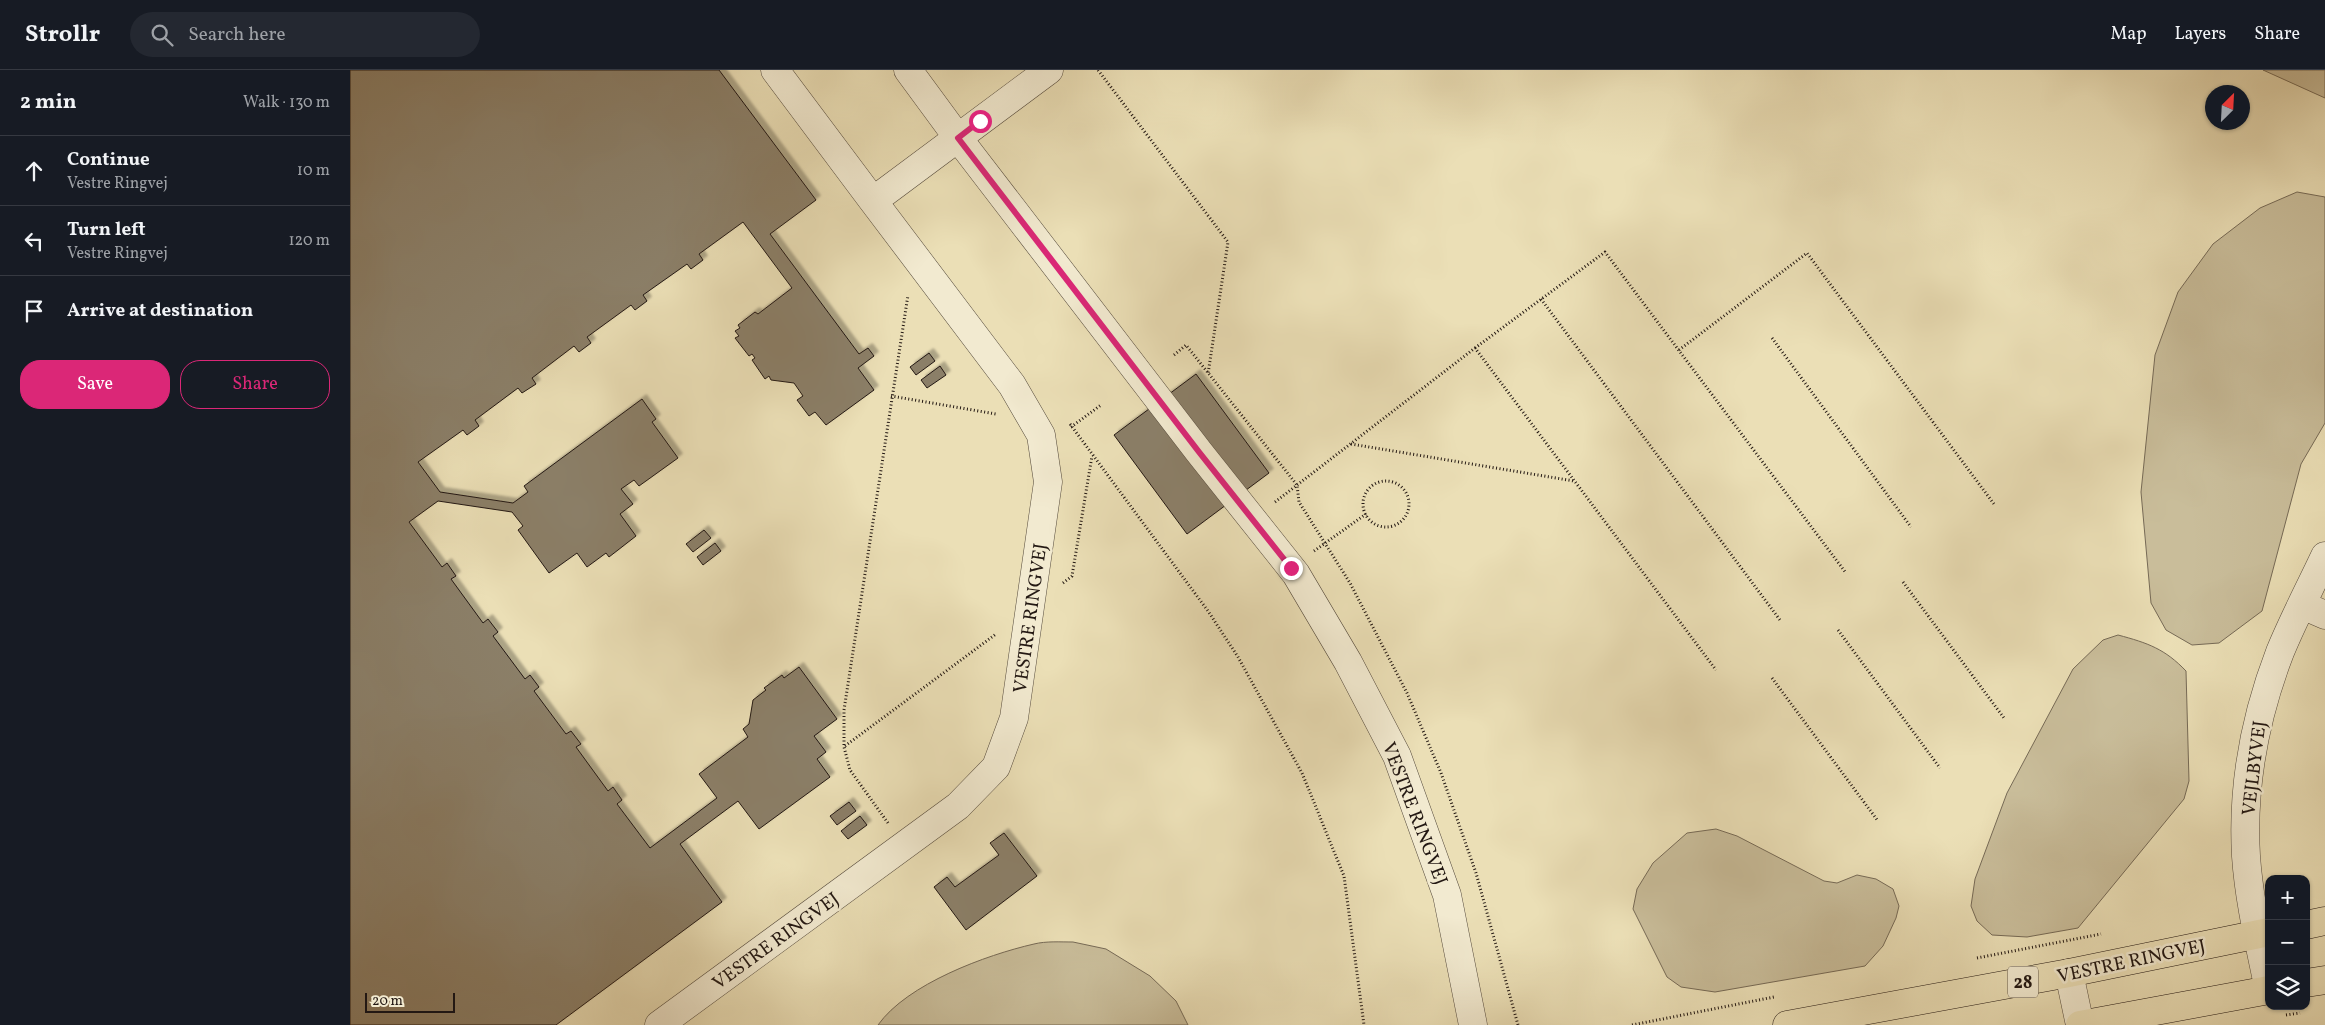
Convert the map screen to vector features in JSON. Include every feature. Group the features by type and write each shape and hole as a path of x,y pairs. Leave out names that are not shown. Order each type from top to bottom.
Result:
{"main road":[{"path":"2310,924 2325,921"},
{"name":"VESTRE RINGVEJ","path":"1787,1025 2069,973 2264,933"},
{"path":"2310,982 2325,980"},
{"path":"2080,1025 2265,991"}],"street":[{"name":"VESTRE RINGVEJ","path":"659,1025 958,806 996,767 1014,718 1048,482 1041,435 1012,385 775,70"},
{"name":"VESTRE RINGVEJ","path":"908,70 1199,452 1291,568 1348,662 1398,756 1447,895 1473,1025"},
{"path":"873,202 1049,70"},
{"name":"VEJLBYVEJ","path":"2267,965 2264,933 2252,908 2246,856 2246,804 2252,752 2263,701 2280,652 2314,610 2325,556"},
{"path":"2069,973 2080,1025"}],"path":[{"path":"1098,70 1228,242 1208,374"},
{"path":"1253,519 1475,348 1605,252 1846,573"},
{"path":"1678,350 1807,253 1994,504"},
{"path":"905,845 850,770 844,747 844,710 891,396 915,257"},
{"path":"1541,300 1780,620"},
{"path":"1772,338 1911,527"},
{"path":"1174,354 1186,345 1297,485"},
{"path":"1475,348 1716,670"},
{"path":"1066,419 1208,611 1243,665 1302,773 1344,876 1364,1025"},
{"path":"1350,444 1574,481"},
{"path":"844,747 1072,576 1092,455"},
{"path":"1391,481 1398,484 1408,495 1409,509 1402,521 1396,525 1380,526 1373,523 1366,514 1365,494 1376,483 1391,481"},
{"path":"1291,568 1366,514"},
{"path":"1903,582 2004,718"},
{"path":"1838,630 1940,768"},
{"path":"1772,678 1878,821"}],"shaded area":[{"path":"2263,70 2325,70 2325,98"},
{"path":"2297,192 2325,197 2325,423 2301,464 2262,611 2219,643 2192,645 2166,630 2151,603 2141,492 2155,355 2178,292 2213,244 2260,208"},
{"path":"2118,635 2163,652 2186,671 2189,781 2184,799 2078,928 2027,937 1992,935 1977,921 1971,906 1975,879 2007,793 2073,669 2103,640"},
{"path":"1716,829 1737,836 1824,881 1837,883 1857,875 1876,879 1893,889 1899,906 1896,918 1883,946 1865,966 1715,992 1681,987 1667,977 1633,909 1637,889 1653,863 1687,833"},
{"path":"1073,942 1106,949 1150,976 1176,1001 1188,1025 878,1025 891,1010 908,997 927,984 949,973 993,956 1034,944"}],"building":[{"path":"350,70 719,70 816,200 770,234 859,354 868,348 874,356 858,368 874,390 826,425 815,412 809,416 797,400 803,396 794,383 771,380 769,376 765,379 752,360 755,358 752,354 749,356 735,338 739,336 735,331 740,328 738,325 755,312 758,314 792,288 743,222 699,254 703,260 691,269 687,264 643,295 647,301 635,310 631,305 587,337 591,343 579,352 574,346 532,378 536,384 522,393 518,388 475,420 479,426 467,435 463,430 418,462 440,492 513,503 528,492 524,486 642,399 656,419 652,422 678,458 639,486 634,480 621,489 633,504 620,514 636,536 609,557 606,553 587,567 577,553 549,573 518,530 523,526 512,512 438,501 409,522 442,567 447,563 456,576 451,579 483,623 488,619 498,632 493,636 525,679 530,675 539,687 534,691 566,734 571,731 581,744 576,747 608,791 613,787 622,800 617,804 650,848 717,798 699,774 748,737 743,729 749,724 753,700 766,690 764,688 782,675 784,678 799,667 837,719 814,736 826,752 817,759 830,777 759,829 738,801 680,844 722,902 556,1025 350,1025"},
{"path":"929,353 935,361 916,375 910,367"},
{"path":"940,366 946,375 927,388 921,380"},
{"path":"1196,374 1269,473 1187,534 1114,435"},
{"path":"704,530 711,538 693,552 686,544"},
{"path":"715,543 721,551 703,565 697,557"},
{"path":"849,802 856,811 837,825 830,816"},
{"path":"860,816 867,825 848,839 841,831"},
{"path":"1004,833 1037,876 966,930 934,887 947,877 955,887 999,855 990,843"}],"route":[{"path":"980,121 958,138 1199,452 1291,568"}]}
